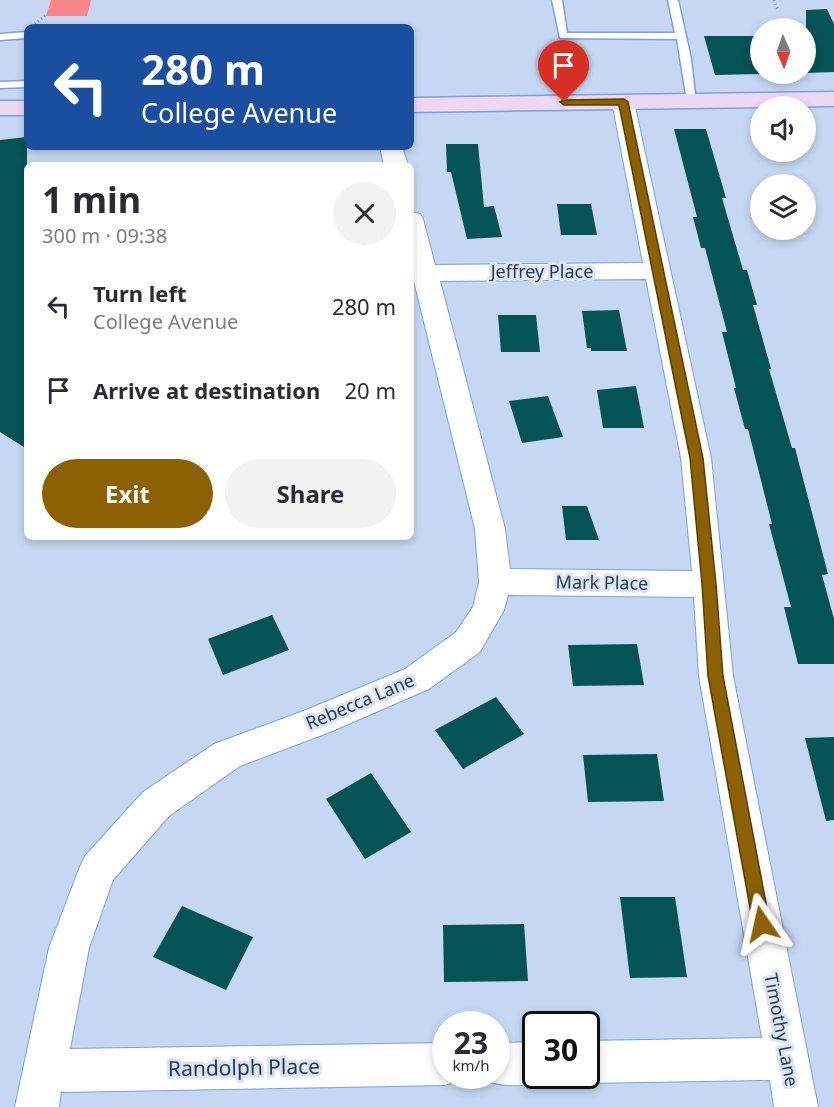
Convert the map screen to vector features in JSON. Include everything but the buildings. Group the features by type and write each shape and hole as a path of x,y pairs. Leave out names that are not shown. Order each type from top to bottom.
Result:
{"street":[{"path":"414,105 834,99"},
{"name":"Timothy Lane","path":"624,102 696,458 716,676 796,1107"},
{"name":"Rebecca Lane","path":"40,1089 69,948 98,869 156,804 227,754 318,722 417,679 468,642 488,610 495,582 490,529 414,230"},
{"name":"Jeffrey Place","path":"426,273 658,272"},
{"name":"Mark Place","path":"495,582 709,584"},
{"path":"600,1062 787,1059"},
{"name":"Randolph Place","path":"40,1089 432,1065"}],"lane":[{"path":"557,0 563,36 681,36"},
{"path":"673,0 692,100"},
{"path":"0,37 24,35"},
{"path":"0,85 24,84"},
{"path":"15,108 24,88"}],"path":[{"path":"774,0 778,10"},
{"path":"36,24 47,14"}],"shaded area":[{"path":"51,0 91,0 87,16 46,16"}],"route":[{"path":"564,102 624,102 696,458 716,676 762,924"}]}
